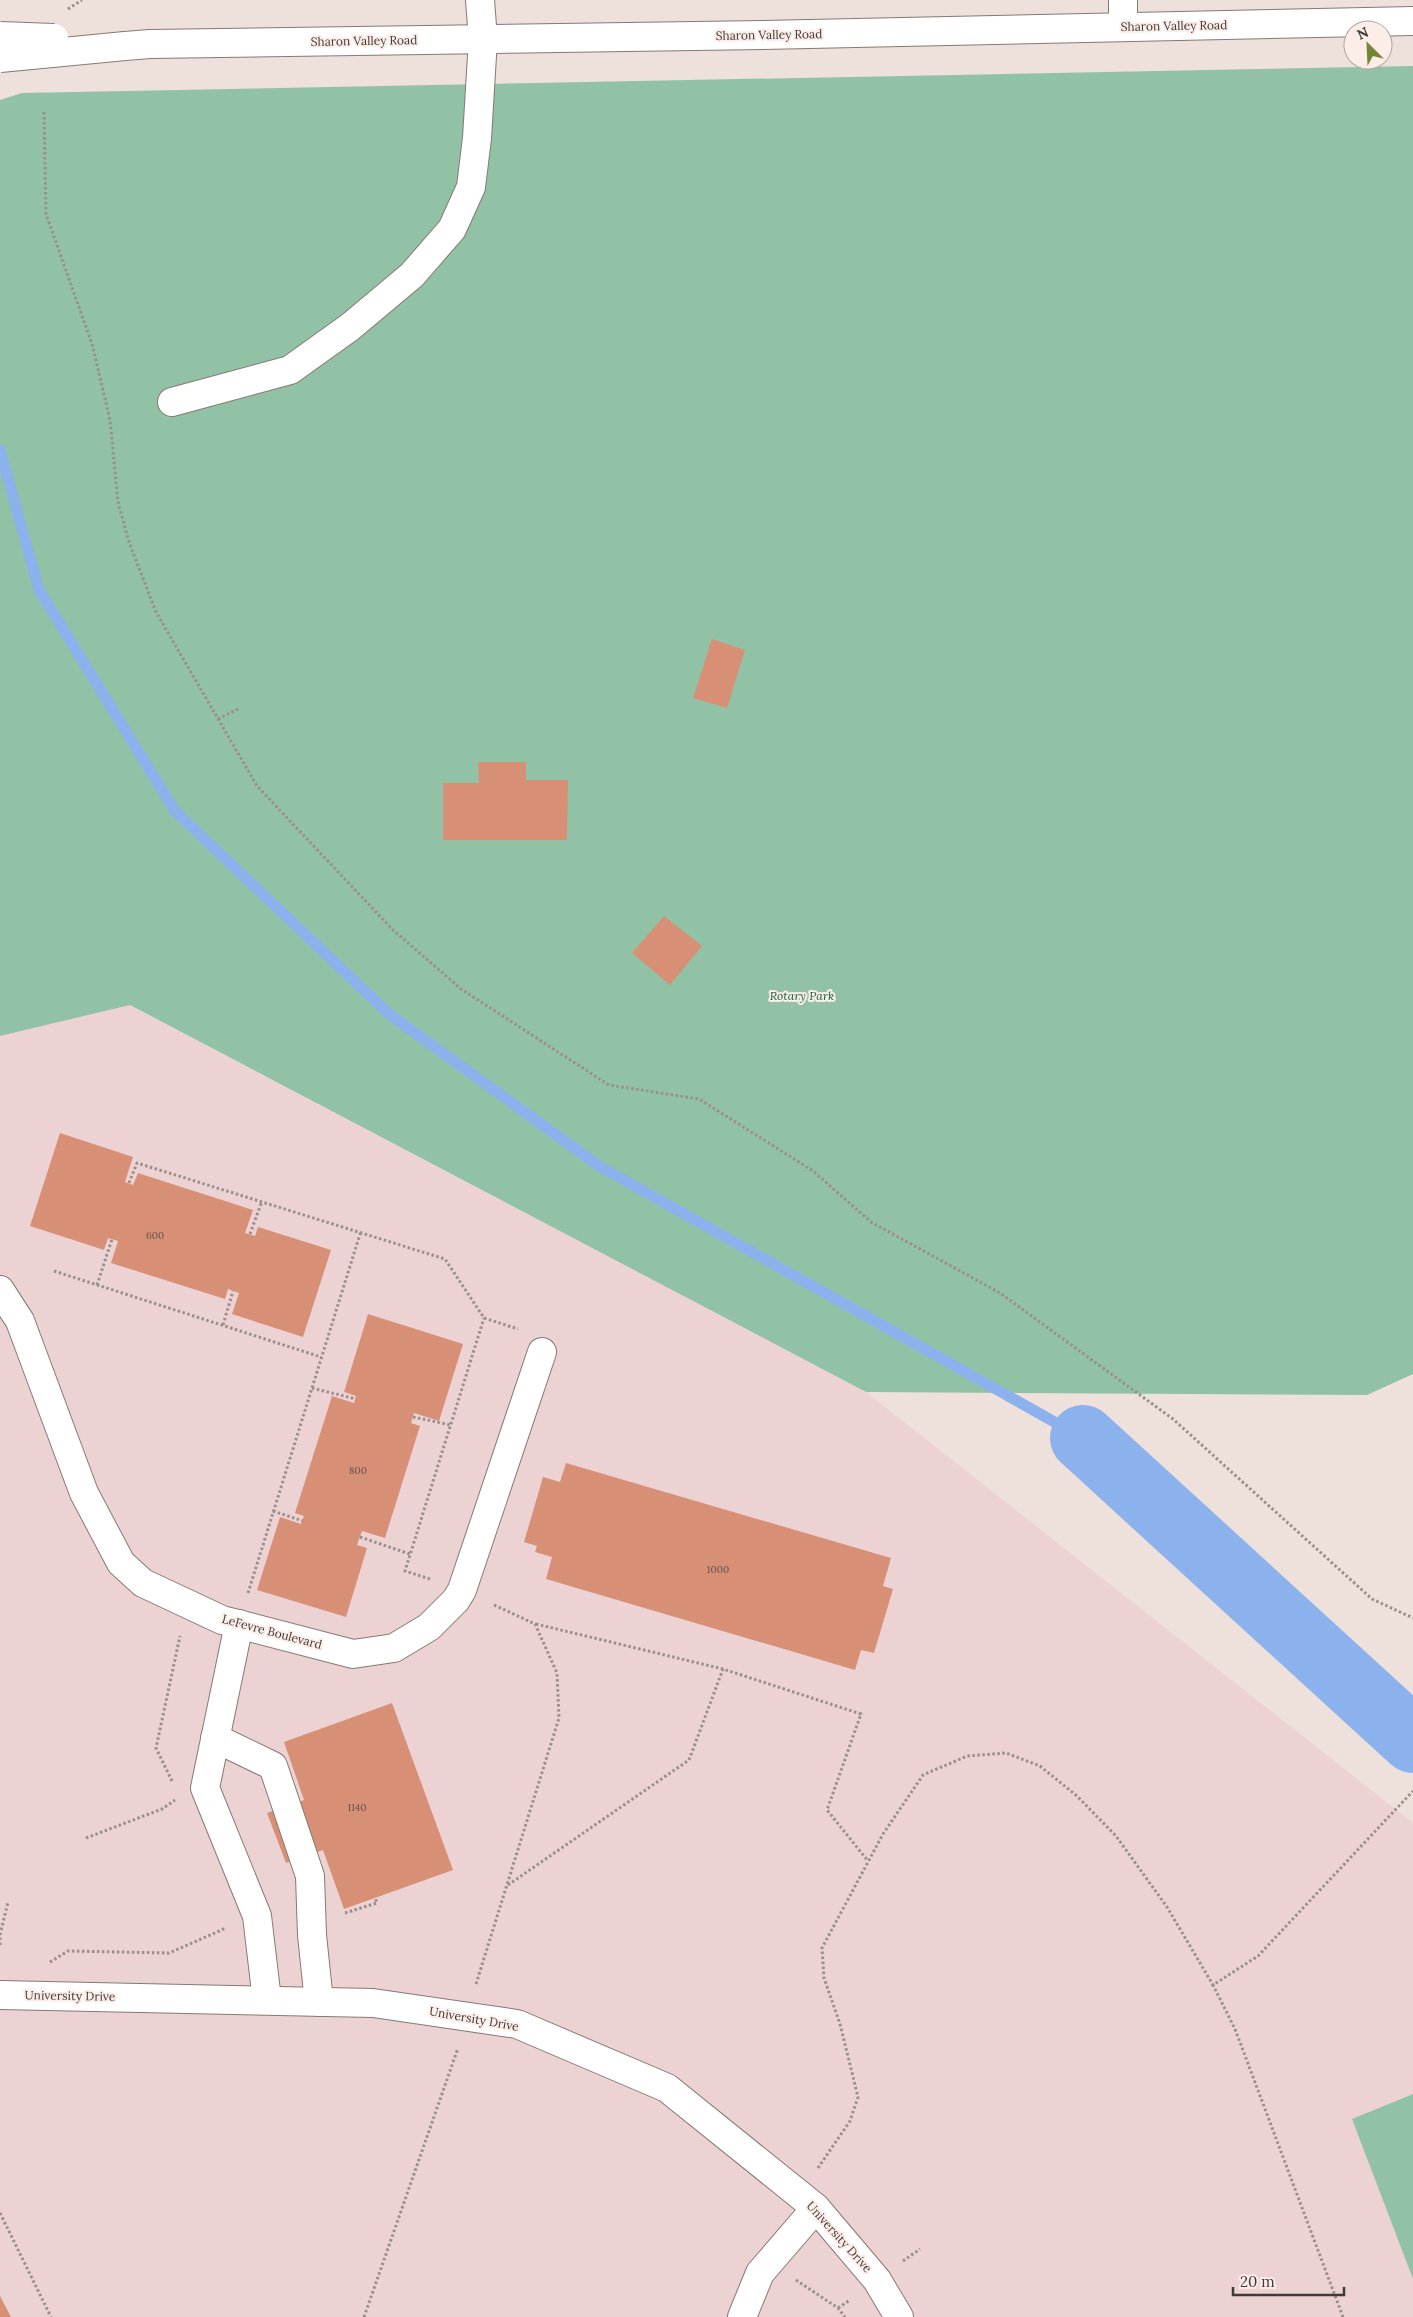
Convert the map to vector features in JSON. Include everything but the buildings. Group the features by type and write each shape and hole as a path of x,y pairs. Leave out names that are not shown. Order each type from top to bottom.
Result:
{"street":[{"path":"172,402 290,370 350,328 412,275 452,229 471,187 477,138 483,39 480,0"},
{"path":"1123,0 1123,27"},
{"name":"Sharon Valley Road","path":"0,58 150,44 1413,21"},
{"name":"Sharon Valley Road","path":"0,36 57,38 125,46"},
{"name":"LeFevre Boulevard","path":"0,1290 20,1321 84,1493 121,1563 143,1583 222,1620 353,1654 394,1648 429,1627 456,1600 462,1590 542,1352"},
{"path":"239,1624 204,1788 258,1922 267,2000"},
{"path":"215,1738 273,1766 310,1876 311,1920 319,2002"},
{"name":"University Drive","path":"0,1995 373,2003 517,2024 667,2088 816,2208 877,2280 899,2317"},
{"path":"742,2317 760,2273 816,2208"}],"path":[{"path":"44,112 46,214 92,344 110,420 118,502 129,542 156,612 257,786 392,929 460,989 609,1085 699,1099 813,1171 871,1222 1000,1293 1172,1419 1372,1599 1413,1618"},
{"path":"218,719 238,709"},
{"path":"129,1183 137,1163 262,1200 445,1259 484,1318 518,1329"},
{"path":"250,1234 262,1200"},
{"path":"239,1624 361,1231"},
{"path":"97,1285 112,1239"},
{"path":"54,1271 321,1357"},
{"path":"223,1325 233,1290"},
{"path":"405,1571 484,1318"},
{"path":"312,1388 356,1399"},
{"path":"413,1417 451,1425"},
{"path":"273,1512 302,1521"},
{"path":"360,1537 410,1554"},
{"path":"462,1590 535,1624 723,1669 861,1714 827,1810 868,1861"},
{"path":"176,1789 156,1748 187,1604"},
{"path":"476,1984 560,1718 557,1673 535,1624"},
{"path":"508,1886 689,1760 723,1669"},
{"path":"816,2208 818,2166 850,2121 858,2097 840,2024 824,1978 822,1948 883,1834 923,1775 967,1756 1006,1753 1040,1766 1077,1796 1116,1836 1167,1907 1213,1985 1235,2029 1343,2317"},
{"path":"1213,1985 1258,1956 1413,1791"},
{"path":"311,1920 326,1919 377,1903 375,1898"},
{"path":"0,1945 8,1902"},
{"path":"46,1964 68,1951 169,1953 235,1924 258,1922"},
{"path":"364,2317 459,2045"},
{"path":"0,2213 51,2317"},
{"path":"769,2263 838,2308 845,2317"}],"shaded area":[{"path":"129,1005 866,1392 1413,1823 1413,2317 0,2317 0,1036"}],"green space":[{"name":"Rotary Park","path":"1393,66 1413,66 1413,1374 1367,1395 866,1392 130,1005 0,1036 0,100 22,93 1343,67 1343,70 1393,70"},
{"path":"1413,2094 1413,2279 1352,2119"}],"waterway":[{"path":"0,450 39,590 175,811 389,1014 599,1166 1083,1438"},
{"path":"1083,1438 1413,1740"}]}
